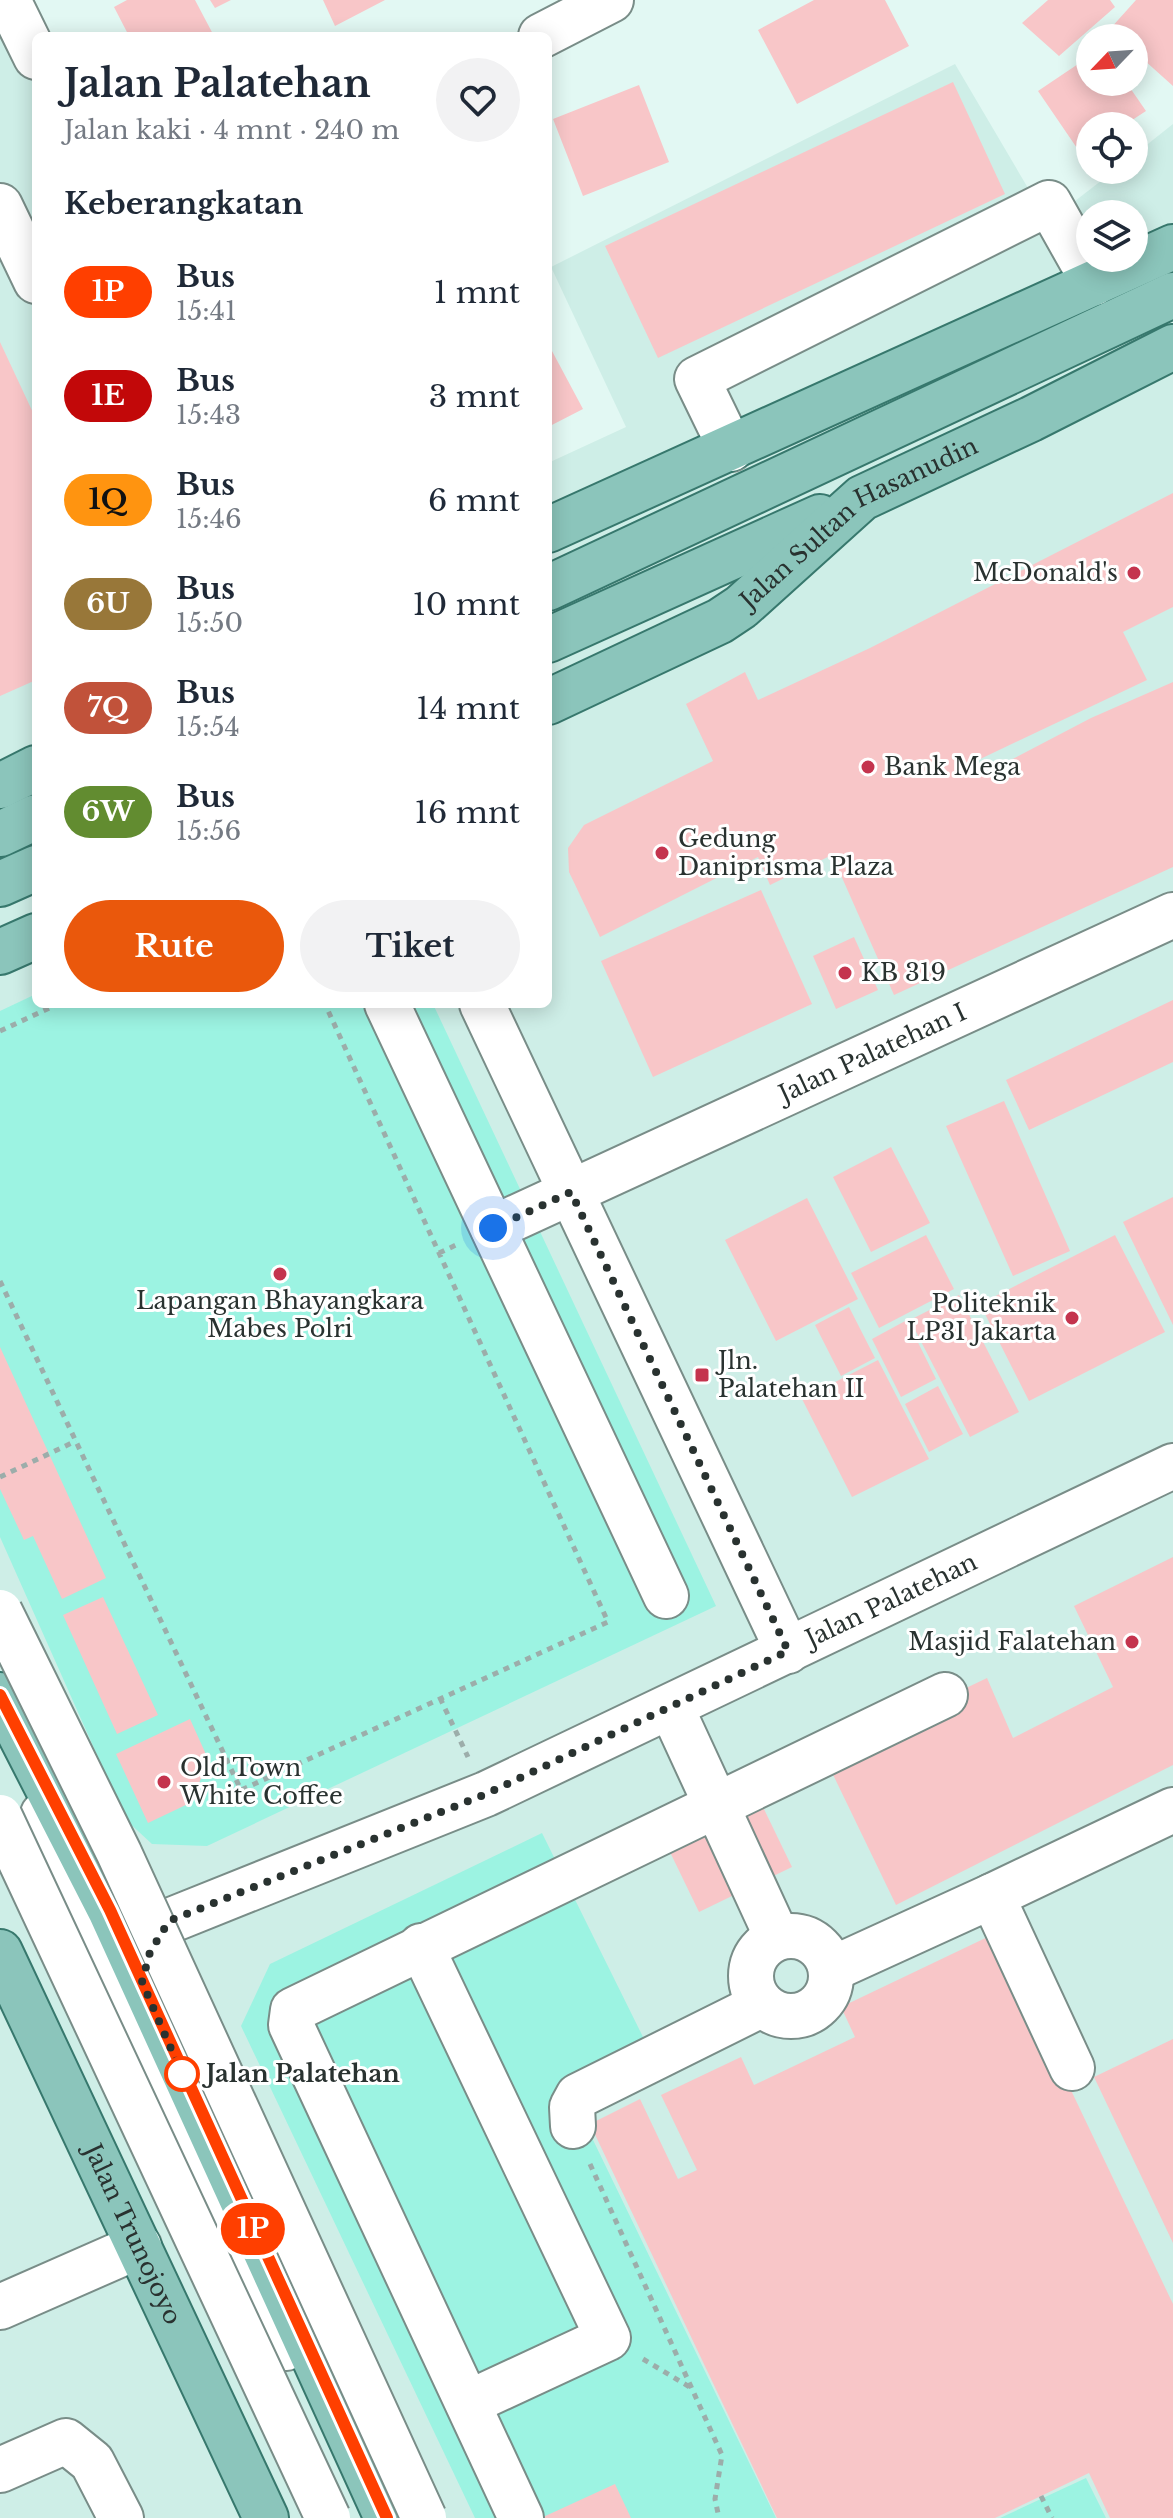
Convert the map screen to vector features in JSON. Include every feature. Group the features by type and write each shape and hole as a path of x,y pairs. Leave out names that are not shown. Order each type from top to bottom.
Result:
{"main road":[{"path":"552,528 1173,247"},
{"path":"552,586 1173,295"},
{"name":"Jalan Sultan Hasanudin","path":"552,700 720,621 741,607 862,498 1031,419 1173,347"},
{"path":"636,549 731,449"},
{"path":"552,638 862,498"},
{"path":"0,786 32,770"},
{"path":"0,834 32,819"},
{"path":"0,884 32,870"},
{"path":"0,952 32,938"},
{"path":"0,1695 110,1910 387,2518"},
{"name":"Jalan Trunojoyo","path":"0,1952 266,2518"}],"street":[{"path":"8,0 32,49"},
{"path":"549,32 611,0"},
{"path":"731,449 697,379 1049,203 1094,283"},
{"path":"0,206 32,273"},
{"path":"1031,419 1173,371"},
{"name":"Jalan Palatehan I","path":"493,1228 1173,915"},
{"path":"389,1008 666,1596"},
{"path":"484,1008 788,1651"},
{"name":"Jalan Palatehan","path":"110,1910 137,1923 169,1921 486,1794 1173,1466"},
{"path":"0,1612 119,1853 424,2518"},
{"path":"521,2518 291,2025 293,2010 945,1695"},
{"path":"671,1707 777,1937"},
{"path":"25,1746 48,1833 365,2518"},
{"path":"832,1969 1173,1810"},
{"path":"0,1817 328,2518"},
{"path":"992,1896 1072,2068"},
{"path":"142,1982 150,1952 169,1921"},
{"path":"801,1936 821,1947 832,1969 830,1990 819,2007 800,2017 779,2016 761,2005 750,1980 756,1954 777,1937 801,1936"},
{"path":"421,1946 608,2338 468,2403"},
{"path":"0,1995 76,2160 112,2229 139,2246"},
{"path":"573,2126 572,2107 578,2096 761,2005"},
{"path":"0,2307 139,2246"},
{"path":"0,2470 66,2441 92,2462 121,2518"}],"path":[{"path":"0,1031 49,1008"},
{"path":"0,1281 241,1790 608,1622 327,1008"},
{"path":"0,1477 76,1441"},
{"path":"440,1698 486,1794"},
{"path":"573,2126 722,2455 715,2499 719,2518"},
{"path":"608,2338 693,2390"},
{"path":"1041,2496 1052,2518"}],"shaded area":[{"path":"0,0 32,32 32,1008 552,1008 552,461 626,427 552,266 955,64 1048,222 1076,200 1076,272 1148,272 1148,200 1076,200 1097,184 1148,184 1148,144 1173,124 1173,2518 0,2518"}],"green space":[{"name":"Lapangan Bhayangkara Mabes Polri","path":"32,996 32,1008 435,1008 716,1606 207,1846 152,1844 126,1820 0,1537 0,1011"},
{"path":"542,1833 644,2039 564,2080 776,2518 475,2518 241,2026 270,1964"},
{"path":"1086,2478 1106,2518 1000,2518"}],"building":[{"path":"127,0 195,0 212,32 127,32 114,7"},
{"path":"210,0 231,0 215,8"},
{"path":"323,0 385,0 335,26"},
{"path":"814,0 885,0 909,46 797,104 758,30"},
{"path":"1048,0 1110,0 1115,7 1096,24 1076,24 1076,41 1059,56 1022,23"},
{"path":"1136,0 1173,0 1173,86 1148,64 1148,24 1114,24"},
{"path":"1076,65 1076,96 1136,96 1146,111 1076,112 1076,147 1038,91"},
{"path":"953,82 1005,194 658,358 605,246"},
{"path":"639,85 669,162 583,196 553,119"},
{"path":"0,342 32,410 32,682 0,696"},
{"path":"552,351 583,409 552,425"},
{"path":"1173,493 1173,607 1123,632 1147,680 976,761 982,775 1091,718 1173,682 1173,867 894,995 832,855 770,885 758,857 600,937 569,872 568,848 584,825 713,761 686,704 745,672 758,700 870,648"},
{"path":"761,890 812,1004 653,1077 601,961"},
{"name":"KB 319","path":"854,937 878,990 836,1009 813,956"},
{"path":"1173,1000 1173,1062 1029,1130 1006,1080"},
{"path":"1004,1101 1070,1251 1013,1276 946,1126"},
{"path":"891,1147 930,1223 871,1252 833,1177"},
{"path":"1173,1197 1173,1325 1123,1222"},
{"path":"807,1198 858,1299 776,1341 725,1240"},
{"path":"926,1235 954,1289 879,1328 851,1273"},
{"name":"Politeknik LP3I Jakarta","path":"1115,1235 1165,1332 1029,1401 980,1304"},
{"path":"959,1295 1019,1412 970,1437 910,1320"},
{"path":"849,1307 875,1358 841,1376 815,1325"},
{"path":"907,1320 936,1379 901,1397 872,1339"},
{"path":"0,1347 106,1578 62,1599 33,1536 24,1540 0,1489"},
{"path":"878,1360 929,1459 852,1497 802,1399"},
{"path":"938,1386 963,1434 929,1452 905,1404"},
{"path":"1173,1557 1173,1765 896,1905 824,1756 987,1678 1013,1738 1113,1687 1074,1606"},
{"path":"103,1597 158,1715 117,1734 63,1615"},
{"name":"Old Town White Coffee","path":"190,1719 209,1761 190,1803 148,1823 116,1754"},
{"path":"762,1805 792,1867 699,1912 669,1850"},
{"path":"996,1933 1173,2304 1173,2518 1110,2518 1089,2473 995,2518 777,2518 590,2124 640,2099 678,2179 697,2170 661,2095 741,2057 754,2085 855,2037 841,2007"},
{"path":"1173,2039 1173,2243 1094,2077"},
{"path":"615,2484 631,2518 541,2518"}],"bus line":[{"name":"1P","path":"0,1695 110,1910 387,2518"}],"place":[{"name":"McDonald's","path":"1134,573"},
{"name":"Bank Mega","path":"868,767"},
{"name":"Gedung Daniprisma Plaza","path":"662,853"},
{"name":"KB 319","path":"845,973"},
{"name":"Lapangan Bhayangkara Mabes Polri","path":"280,1274"},
{"name":"Politeknik LP3I Jakarta","path":"1072,1318"},
{"name":"Jln. Palatehan II","path":"702,1375"},
{"name":"Masjid Falatehan","path":"1132,1642"},
{"name":"Old Town White Coffee","path":"164,1782"},
{"name":"Jalan Palatehan","path":"182,2074"}],"route":[{"path":"182,2074 142,1982 150,1952 169,1921 486,1794 788,1651 571,1192 493,1228"}]}
